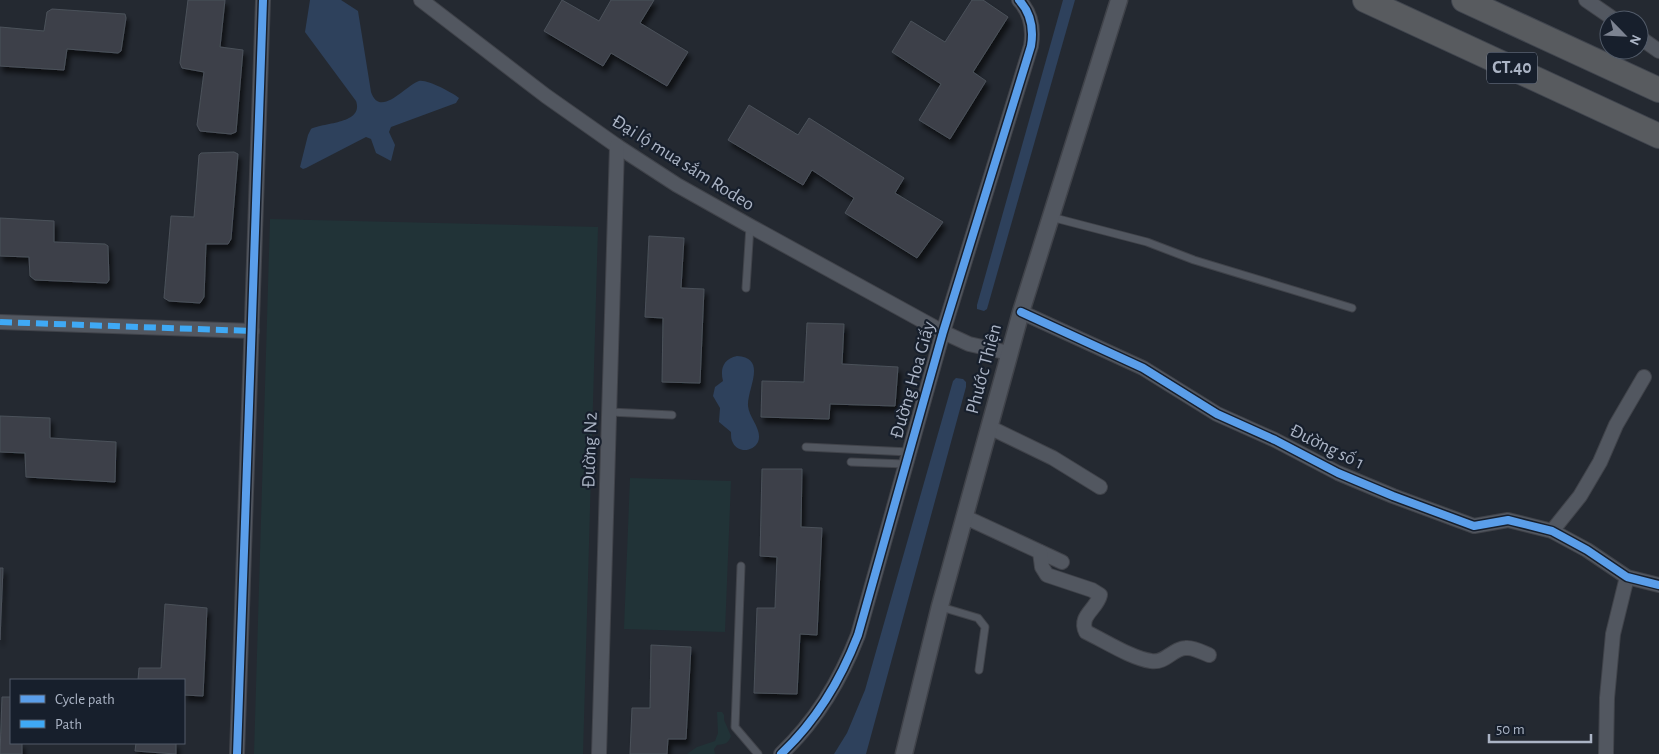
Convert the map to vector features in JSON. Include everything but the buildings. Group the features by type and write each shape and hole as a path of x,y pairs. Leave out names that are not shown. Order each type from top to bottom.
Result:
{"highway":[{"name":"CT.40","path":"1365,0 1659,136"},
{"name":"CT.40","path":"1464,0 1659,90"}],"street":[{"path":"236,754 263,0"},
{"name":"Đại lộ mua sắm Rodeo","path":"421,0 546,96 677,185 943,332 969,344 1009,353"},
{"name":"Đường Hoa Giấy","path":"781,754 798,736 824,701 843,670 858,635 943,332 1031,46 1031,19 1019,0"},
{"name":"Phước Thiện","path":"904,754 940,606 1020,312 1119,0"},
{"path":"1586,0 1600,10"},
{"name":"Đường N2","path":"599,754 617,146"},
{"name":"Đường số 1","path":"1020,312 1144,368 1217,414 1275,440 1338,473 1474,526 1508,520 1552,531 1587,550 1627,577 1659,585"},
{"path":"0,322 252,330"},
{"path":"1552,531 1580,496 1600,462 1616,425 1644,377"},
{"path":"989,426 1053,458 1100,487"},
{"path":"965,518 1062,562"},
{"path":"1040,552 1042,567 1047,574 1098,592 1100,595 1099,600 1084,621 1086,632 1152,662 1161,661 1182,648 1188,647 1209,654"},
{"path":"1606,754 1607,698 1614,634 1627,577"}],"lane":[{"path":"1050,217 1147,242 1194,260 1352,308"},
{"path":"746,288 750,226"},
{"path":"610,412 672,415"},
{"path":"806,447 908,458"},
{"path":"851,462 908,458"},
{"path":"741,566 735,727 758,754"},
{"path":"940,606 978,618 985,627 979,670"}],"shaded area":[{"path":"270,219 598,227 583,754 254,754"},
{"path":"630,478 731,481 725,632 624,629"},
{"path":"717,712 722,712 724,715 724,720 731,736 729,741 717,745 714,749 715,754 687,754 697,747 715,741 718,733"}],"water":[{"path":"310,0 341,0 358,11 371,92 375,99 380,102 387,101 419,81 434,84 459,98 456,103 391,127 389,132 395,145 391,161 376,153 371,139 366,137 306,168 300,167 311,129 349,118 357,109 356,101 305,32"},
{"path":"1063,0 1075,0 987,309 984,311 977,309 977,305"},
{"path":"737,356 752,362 754,368 748,406 759,433 759,438 753,448 745,450 735,446 732,441 731,432 719,422 720,408 713,396 715,387 723,381 722,369 724,365 728,359"},
{"path":"956,378 963,379 966,382 966,387 866,754 834,754 847,733 865,690 953,381"}],"marked path":[{"path":"0,322 252,331"}],"cycle path":[{"path":"237,754 263,0"},
{"path":"781,754 805,728 826,699 844,668 858,635 943,332 1031,46 1031,21 1019,0"},
{"path":"1021,312 1143,368 1217,414 1275,440 1338,473 1474,526 1508,520 1552,531 1587,550 1627,577 1659,585"}]}
